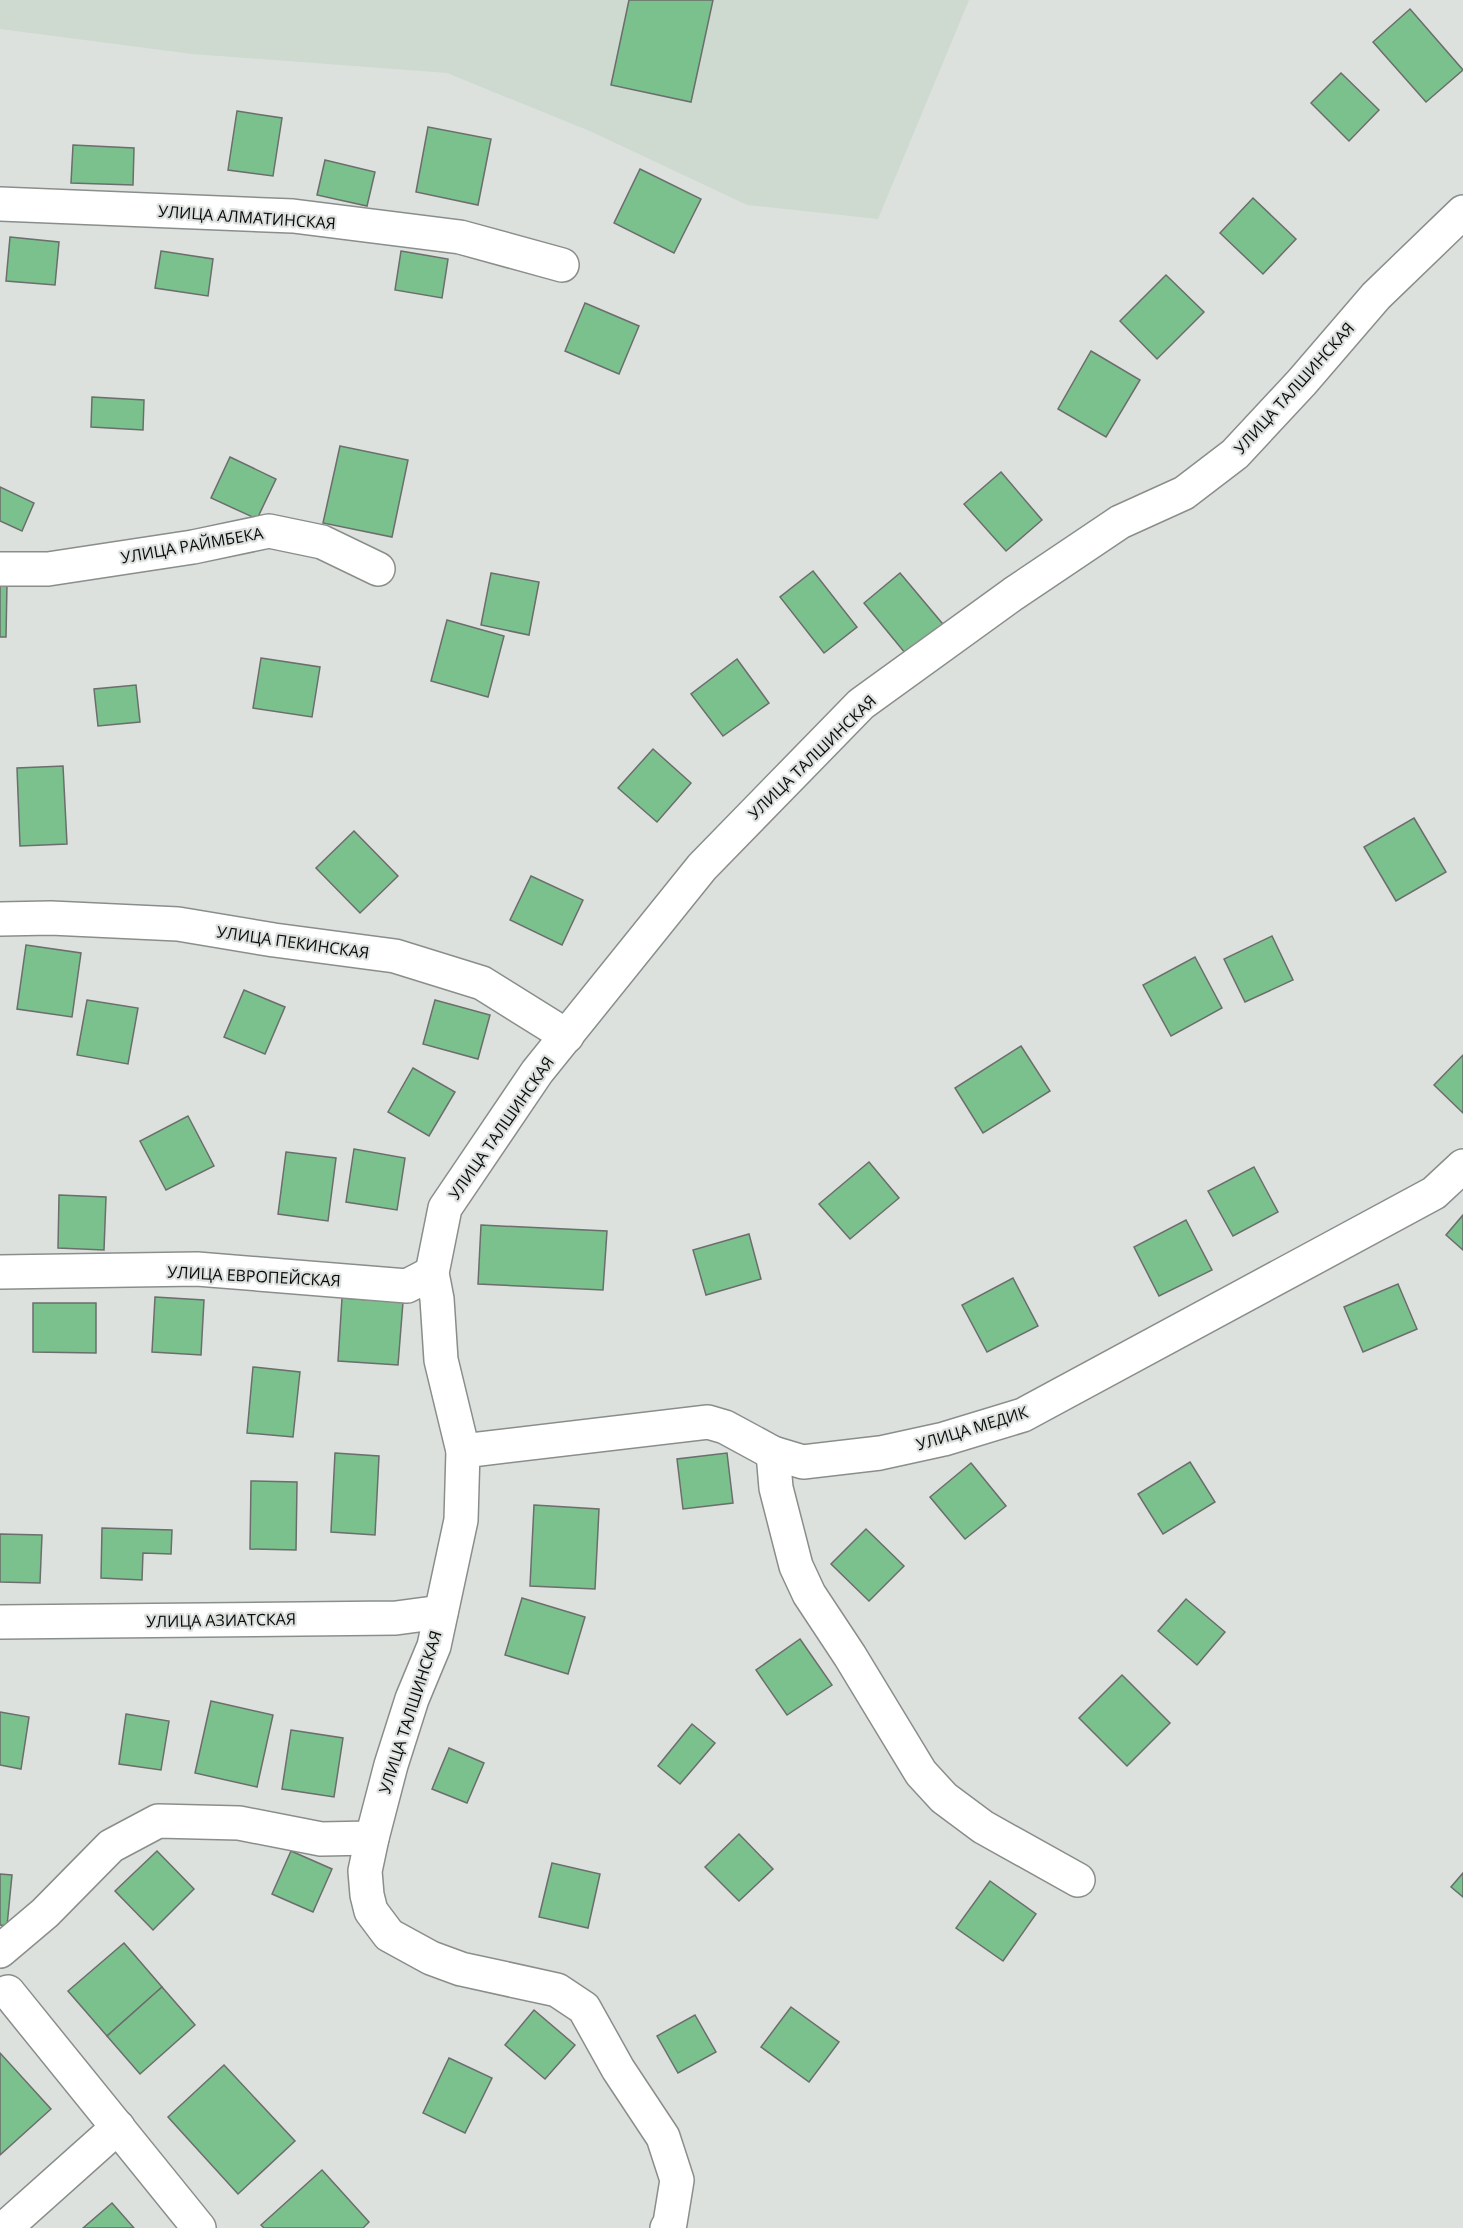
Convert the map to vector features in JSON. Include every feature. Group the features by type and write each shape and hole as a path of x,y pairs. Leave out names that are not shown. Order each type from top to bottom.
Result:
{"street":[{"name":"УЛИЦА АЛМАТИНСКАЯ","path":"0,204 293,216 460,237 562,265"},
{"name":"УЛИЦА ТАЛШИНСКАЯ","path":"667,2228 670,2223 677,2180 663,2137 618,2069 584,2008 557,1990 461,1969 431,1958 389,1935 371,1911 367,1895 365,1871 372,1838 412,1698 434,1646 461,1520 463,1451 441,1360 437,1299 432,1273 446,1208 537,1072 702,867 861,704 1013,594 1102,534 1120,522 1184,493 1235,454 1302,382 1376,296 1463,212"},
{"name":"УЛИЦА РАЙМБЕКА","path":"0,569 48,569 193,547 269,531 322,542 378,569"},
{"name":"УЛИЦА ПЕКИНСКАЯ","path":"0,918 178,924 274,940 395,956 482,983 567,1036"},
{"name":"УЛИЦА МЕДИК","path":"463,1451 708,1422 725,1427 773,1453 803,1462 880,1453 944,1439 1023,1416 1434,1192 1463,1167"},
{"name":"УЛИЦА ЕВРОПЕЙСКАЯ","path":"0,1272 197,1269 407,1286 432,1273"},
{"path":"773,1453 776,1488 796,1566 809,1594 850,1656 921,1773 944,1798 983,1827 1078,1880"},
{"name":"УЛИЦА АЗИАТСКАЯ","path":"0,1622 396,1618 441,1612"},
{"path":"0,1951 45,1913 111,1846 158,1821 239,1823 321,1839 372,1838"},
{"path":"8,1992 198,2228"},
{"path":"5,2228 118,2127"}],"shaded area":[{"path":"0,0 969,0 878,219 747,205 592,132 447,73 192,54 0,29"}],"building":[{"path":"629,0 713,0 691,102 611,85"},
{"path":"1410,9 1463,70 1426,102 1373,42"},
{"path":"1341,73 1379,110 1349,141 1311,103"},
{"path":"237,111 282,118 273,176 228,170"},
{"path":"428,127 491,139 478,205 416,192"},
{"path":"73,145 134,148 133,185 71,183"},
{"path":"325,160 375,172 367,206 317,195"},
{"path":"640,169 701,199 674,253 614,223"},
{"path":"1253,198 1296,239 1263,274 1220,233"},
{"path":"10,237 59,242 55,285 6,281"},
{"path":"161,251 213,259 208,296 155,288"},
{"path":"401,251 448,259 442,298 395,290"},
{"path":"1166,275 1204,312 1157,359 1120,321"},
{"path":"585,303 639,326 619,374 565,351"},
{"path":"1091,351 1140,380 1106,437 1058,409"},
{"path":"92,397 144,400 143,430 91,427"},
{"path":"340,446 408,460 392,537 323,523"},
{"path":"230,457 276,479 257,519 211,498"},
{"path":"1001,472 1042,520 1006,551 964,504"},
{"path":"0,487 34,503 22,531 0,521"},
{"path":"813,571 857,627 824,653 780,597"},
{"path":"491,573 539,582 529,635 481,625"},
{"path":"900,573 947,629 910,659 864,603"},
{"path":"0,584 7,584 6,637 0,637"},
{"path":"447,620 504,636 488,697 431,681"},
{"path":"261,658 320,667 312,717 253,708"},
{"path":"737,659 769,703 723,736 691,694"},
{"path":"136,685 140,722 98,726 94,689"},
{"path":"653,749 691,783 657,822 618,788"},
{"path":"63,766 67,844 20,846 17,768"},
{"path":"1414,818 1446,872 1396,901 1364,847"},
{"path":"354,831 398,876 360,913 316,868"},
{"path":"531,876 583,900 562,945 510,920"},
{"path":"1272,936 1293,980 1245,1002 1224,959"},
{"path":"26,945 81,953 72,1017 17,1009"},
{"path":"1195,957 1222,1008 1171,1036 1143,985"},
{"path":"244,990 285,1007 265,1054 224,1037"},
{"path":"87,1000 138,1008 128,1064 77,1055"},
{"path":"435,1000 490,1015 478,1059 423,1044"},
{"path":"1021,1046 1050,1091 983,1133 955,1088"},
{"path":"1463,1055 1463,1113 1434,1085"},
{"path":"413,1068 455,1092 429,1136 388,1112"},
{"path":"188,1116 214,1166 166,1190 140,1141"},
{"path":"354,1149 405,1158 397,1210 346,1202"},
{"path":"286,1152 336,1158 328,1221 278,1214"},
{"path":"869,1162 899,1198 850,1239 819,1204"},
{"path":"1254,1167 1278,1212 1233,1236 1208,1191"},
{"path":"59,1195 106,1197 104,1250 58,1248"},
{"path":"1463,1215 1463,1250 1446,1235"},
{"path":"1186,1220 1212,1270 1159,1296 1134,1247"},
{"path":"481,1225 607,1231 603,1290 478,1284"},
{"path":"749,1234 761,1279 706,1295 693,1250"},
{"path":"1013,1278 1038,1326 987,1352 962,1305"},
{"path":"1398,1284 1417,1329 1363,1352 1344,1307"},
{"path":"155,1297 204,1300 201,1355 152,1352"},
{"path":"342,1298 403,1302 398,1365 338,1361"},
{"path":"33,1303 96,1303 96,1353 33,1352"},
{"path":"253,1367 300,1372 293,1437 247,1433"},
{"path":"335,1453 379,1456 375,1535 331,1532"},
{"path":"727,1453 733,1503 683,1509 677,1459"},
{"path":"1190,1462 1215,1502 1163,1534 1138,1494"},
{"path":"971,1463 1006,1506 965,1539 930,1497"},
{"path":"251,1481 297,1482 296,1550 250,1549"},
{"path":"534,1505 599,1509 595,1589 530,1586"},
{"path":"102,1528 172,1530 171,1554 143,1553 142,1580 101,1578"},
{"path":"866,1529 904,1566 869,1601 831,1564"},
{"path":"0,1534 42,1535 40,1583 0,1582"},
{"path":"522,1598 585,1617 568,1674 505,1655"},
{"path":"1186,1599 1225,1632 1197,1665 1158,1631"},
{"path":"800,1639 832,1685 787,1715 756,1670"},
{"path":"1122,1675 1170,1723 1127,1766 1079,1718"},
{"path":"211,1701 273,1715 257,1787 195,1773"},
{"path":"0,1712 29,1717 21,1769 0,1765"},
{"path":"126,1714 169,1721 161,1770 119,1764"},
{"path":"692,1724 715,1743 680,1784 658,1766"},
{"path":"291,1730 343,1738 334,1797 282,1789"},
{"path":"449,1748 484,1763 467,1803 432,1789"},
{"path":"739,1834 773,1869 739,1901 705,1867"},
{"path":"157,1851 194,1889 153,1930 115,1891"},
{"path":"291,1851 332,1869 313,1912 272,1894"},
{"path":"552,1863 600,1874 588,1928 539,1917"},
{"path":"1463,1873 1463,1897 1451,1887"},
{"path":"0,1874 12,1875 7,1926 0,1925"},
{"path":"990,1881 1036,1914 1003,1961 956,1928"},
{"path":"124,1943 162,1987 107,2036 68,1991"},
{"path":"162,1987 195,2025 140,2074 107,2036"},
{"path":"791,2007 839,2042 809,2082 761,2047"},
{"path":"534,2010 575,2045 545,2079 505,2045"},
{"path":"695,2015 716,2052 678,2073 657,2036"},
{"path":"0,2053 51,2109 0,2155"},
{"path":"449,2058 492,2078 465,2133 423,2113"},
{"path":"224,2065 295,2141 238,2194 168,2117"},
{"path":"322,2170 369,2222 363,2228 264,2228 261,2225"},
{"path":"112,2203 134,2228 83,2228"}]}
